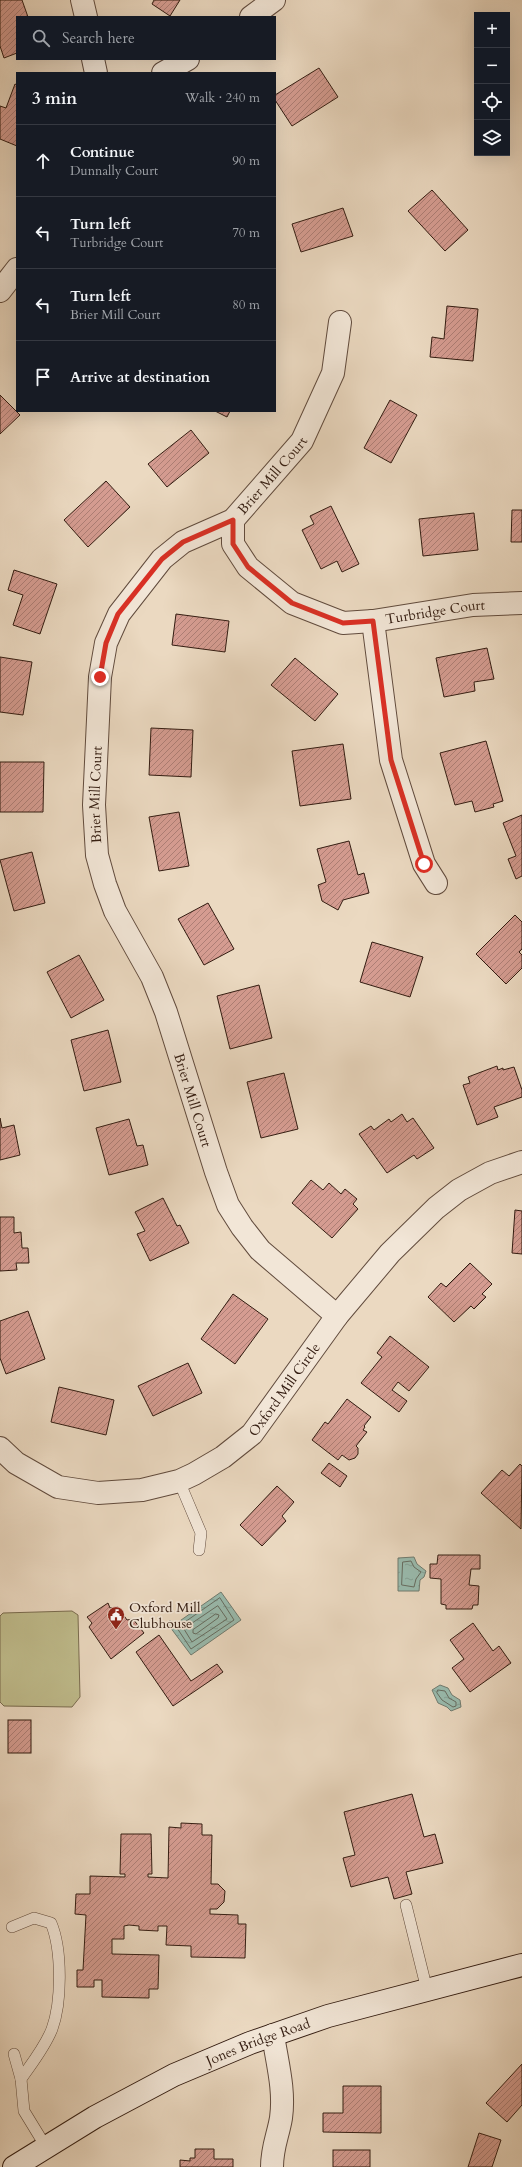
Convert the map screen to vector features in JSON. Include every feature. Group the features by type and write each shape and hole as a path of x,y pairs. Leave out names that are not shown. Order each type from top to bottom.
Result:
{"street":[{"path":"82,0 86,16"},
{"path":"251,16 274,0"},
{"path":"94,60 96,72"},
{"path":"165,72 186,60"},
{"path":"0,291 16,270"},
{"name":"Brier Mill Court","path":"337,1316 260,1250 242,1227 228,1205 216,1172 166,1012 152,977 115,911 105,884 97,855 94,805 100,677 106,643 118,614 162,559 183,542 233,520 302,441 333,373 340,322"},
{"name":"Turbridge Court","path":"233,520 233,544 248,567 292,603 343,623 373,621 473,605 522,602"},
{"path":"373,621 391,760 424,864 436,882"},
{"name":"Oxford Mill Circle","path":"0,1448 16,1463 58,1487 98,1493 142,1490 179,1481 223,1458 252,1434 337,1316 390,1254 436,1208 459,1190 490,1173 522,1162"},
{"name":"Jones Bridge Road","path":"14,2167 95,2117 174,2075 273,2035 328,2016 522,1965"},
{"path":"272,2167 272,2150 280,2119 282,2093 273,2035"}],"lane":[{"path":"179,1481 201,1533 199,1550"},
{"path":"406,1905 427,1990"},
{"path":"12,1927 34,1918 51,1923 57,1936 59,1994 52,2029 35,2059 21,2078"},
{"path":"14,2054 21,2078 24,2111 46,2147"}],"shaded area":[{"path":"72,1611 78,1615 80,1697 72,1707 4,1706 0,1702 0,1616 3,1613"}],"water":[{"path":"414,1557 417,1564 426,1571 424,1577 420,1580 419,1591 398,1591 398,1558"},
{"path":"221,1592 241,1620 191,1655 167,1623 170,1620 174,1625"},
{"path":"440,1685 448,1688 452,1695 460,1700 461,1707 451,1711 447,1707 438,1703 432,1690"}],"building":[{"path":"0,0 22,0 28,16 16,16 16,53 4,58 0,46"},
{"path":"154,0 180,0 170,16 152,4"},
{"path":"319,68 338,97 292,126 276,102 276,94"},
{"path":"15,84 16,146 0,139 0,106 6,108"},
{"path":"432,190 468,230 445,251 408,211"},
{"path":"343,208 353,236 301,252 292,224"},
{"path":"447,306 478,309 473,361 430,357 432,337 444,339"},
{"path":"0,395 20,415 0,434"},
{"path":"390,400 417,415 391,463 364,448"},
{"path":"217,412 230,412 227,417"},
{"path":"191,430 209,453 167,487 148,464"},
{"path":"106,481 130,507 88,547 64,520"},
{"path":"331,506 359,564 342,572 337,561 321,569 302,530 314,524 310,516"},
{"path":"512,510 522,510 522,542 511,542"},
{"path":"474,513 478,550 423,556 419,519"},
{"path":"14,570 57,584 40,634 13,625 23,595 8,590"},
{"path":"176,614 229,621 225,652 172,645"},
{"path":"487,648 494,679 474,682 475,691 444,697 436,658"},
{"path":"0,657 32,662 23,715 0,712"},
{"path":"295,658 338,694 315,721 271,685"},
{"path":"151,728 193,730 191,777 149,775"},
{"path":"486,741 503,801 493,804 494,807 475,812 472,801 455,805 440,753"},
{"path":"343,744 351,799 300,806 292,751"},
{"path":"0,762 44,762 43,812 0,812"},
{"path":"179,812 189,866 159,871 149,817"},
{"path":"522,815 522,876 516,879 508,859 516,856 503,823"},
{"path":"349,841 358,875 364,873 369,893 343,900 338,910 322,901 318,885 326,882 317,849"},
{"path":"32,852 45,903 14,911 0,860"},
{"path":"208,903 234,949 204,965 178,919"},
{"path":"515,915 522,922 522,949 519,952 522,955 522,968 506,984 476,954"},
{"path":"372,942 423,957 410,997 360,982"},
{"path":"79,955 104,1000 71,1018 47,972"},
{"path":"259,985 272,1038 230,1049 217,996"},
{"path":"108,1030 121,1082 84,1091 71,1040"},
{"path":"497,1066 498,1070 514,1067 522,1090 522,1097 494,1107 498,1117 477,1125 463,1085 470,1083 468,1077"},
{"path":"284,1073 298,1129 261,1138 247,1082"},
{"path":"402,1114 407,1122 413,1118 434,1148 417,1159 414,1155 387,1173 359,1134 371,1126 374,1130 389,1119 391,1122"},
{"path":"0,1118 2,1128 14,1125 20,1155 0,1160"},
{"path":"129,1119 137,1146 143,1145 148,1165 109,1175 96,1128"},
{"path":"311,1180 323,1190 329,1183 341,1194 345,1189 357,1199 353,1204 358,1209 332,1238 292,1203"},
{"path":"163,1198 177,1226 180,1225 189,1243 150,1261 137,1234 145,1231 135,1212"},
{"path":"515,1210 522,1211 522,1254 512,1253"},
{"path":"0,1217 14,1217 14,1233 21,1232 22,1248 28,1248 29,1263 16,1263 17,1270 0,1271"},
{"path":"470,1263 492,1284 482,1294 486,1297 474,1309 471,1306 454,1322 428,1297 441,1283 446,1287"},
{"path":"233,1294 268,1319 235,1364 201,1339"},
{"path":"28,1311 45,1359 6,1374 0,1358 0,1321"},
{"path":"390,1336 429,1367 409,1391 398,1382 392,1390 407,1401 399,1412 361,1383 382,1357 377,1353"},
{"path":"188,1363 202,1393 153,1416 138,1386"},
{"path":"59,1387 114,1400 106,1435 51,1422"},
{"path":"347,1399 371,1417 364,1426 365,1427 363,1430 367,1432 356,1446 358,1448 358,1454 355,1458 349,1460 342,1455 338,1460 312,1440 325,1422 328,1424"},
{"path":"329,1463 347,1476 340,1487 321,1473"},
{"path":"520,1464 522,1466 521,1529 481,1493 502,1470 509,1476"},
{"path":"277,1486 294,1502 282,1516 286,1521 262,1546 240,1525"},
{"path":"438,1555 480,1555 480,1569 471,1569 469,1585 479,1586 478,1605 473,1605 472,1609 446,1609 446,1605 441,1604 441,1579 430,1578 430,1564 437,1564"},
{"name":"Oxford Mill Clubhouse","path":"108,1603 110,1608 118,1607 127,1620 133,1619 144,1633 111,1659 89,1627 92,1623 87,1617"},
{"path":"473,1623 493,1651 499,1646 511,1663 470,1692 452,1668 464,1659 450,1640"},
{"path":"159,1635 191,1681 217,1664 223,1672 173,1706 136,1652"},
{"path":"8,1720 31,1720 31,1753 8,1753"},
{"path":"412,1794 424,1837 435,1834 443,1863 406,1872 412,1894 394,1899 388,1877 351,1887 343,1858 355,1855 344,1812"},
{"path":"181,1823 202,1824 202,1835 212,1835 211,1884 218,1884 225,1891 224,1902 217,1909 210,1909 210,1914 238,1915 238,1924 246,1924 245,1958 191,1957 191,1946 166,1945 167,1926 158,1926 158,1931 139,1930 139,1926 129,1925 124,1926 124,1939 112,1939 112,1954 159,1955 158,1989 149,1989 149,1998 102,1997 102,1980 94,1980 94,1987 77,1987 77,1970 83,1970 86,1915 75,1914 76,1894 90,1894 90,1876 125,1877 125,1874 120,1874 121,1834 151,1834 152,1874 148,1874 148,1877 168,1878 169,1827 181,1828"},
{"path":"522,2064 522,2105 507,2122 486,2103"},
{"path":"343,2086 381,2086 381,2133 323,2132 323,2113 343,2113"},
{"path":"479,2133 501,2140 492,2167 468,2167"},
{"path":"195,2149 214,2149 214,2159 233,2159 233,2167 180,2167 180,2160 190,2161 190,2158 195,2158"},
{"path":"333,2150 370,2150 370,2167 333,2167"}],"place":[{"name":"Oxford Mill Clubhouse","path":"116,1630"}],"route":[{"path":"100,677 106,643 118,614 162,559 183,542 233,520 233,544 248,567 292,603 319,615 343,623 373,621 391,760 424,864"}]}
